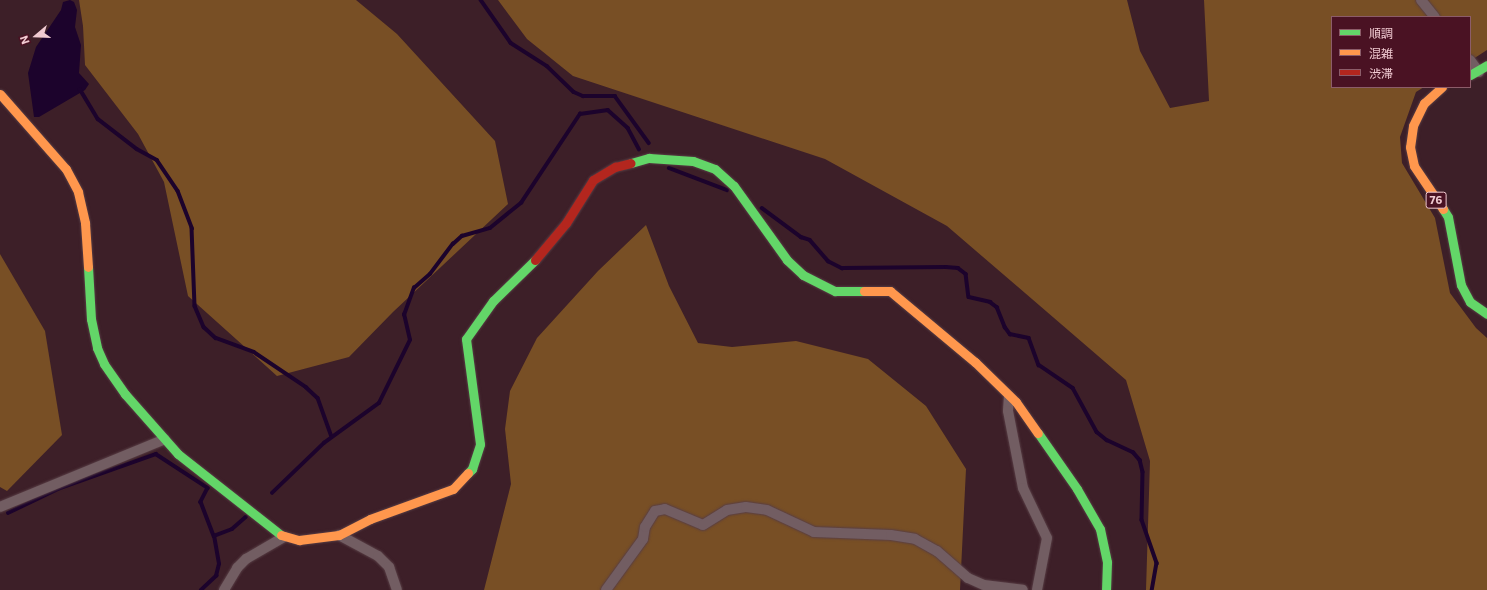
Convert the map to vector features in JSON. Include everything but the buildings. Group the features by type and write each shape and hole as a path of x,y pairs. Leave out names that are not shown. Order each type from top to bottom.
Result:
{"street":[{"path":"1421,0 1434,16"},
{"path":"1471,63 1474,73 1487,65"},
{"name":"76","path":"1441,88 1424,103 1413,126 1410,147 1414,166 1448,217 1460,285 1470,302 1487,314"},
{"path":"0,94 66,169 78,192 85,223 91,319 97,348 104,364 116,382 178,454 284,537 299,540 339,535 370,519 452,489 472,469 480,444 467,361 466,340 492,301 543,253 566,223 593,180 615,167 649,158 693,161 715,169 734,186 786,260 803,275 835,291 890,292 930,322 1009,396 1077,489 1100,529 1107,562 1106,590"},
{"path":"1009,396 1008,411 1023,488 1047,538 1037,590"},
{"path":"0,507 165,439"},
{"path":"606,590 643,540 645,527 655,512 665,509 703,524 727,510 746,507 767,510 814,532 891,534 915,539 937,551 968,578 984,585 1023,590"},
{"path":"339,535 378,556 389,567 397,590"},
{"path":"224,590 237,568 246,559 284,537"}],"shaded area":[{"path":"70,0 74,2 77,10 75,27 81,45 79,73 89,84 85,90 39,117 34,117 28,73 36,47 61,10 63,2"},
{"path":"79,0 356,0 397,34 495,141 508,204 393,312 349,357 277,376 188,296 164,182 138,134 85,65 83,26"},
{"path":"498,0 1127,0 1140,51 1170,108 1209,101 1204,0 1487,0 1487,50 1471,60 1471,16 1331,16 1331,88 1422,88 1416,92 1400,137 1402,163 1435,218 1450,293 1476,328 1487,338 1487,590 1146,590 1150,461 1126,380 947,226 825,159 573,76 527,39"},
{"path":"646,225 669,286 698,343 732,347 796,341 868,359 926,406 966,469 960,590 484,590 511,484 505,429 510,391 537,338 598,271"},
{"path":"0,254 45,331 62,435 7,491 0,487"}],"waterway":[{"path":"481,0 511,43 547,66 574,92 583,96 615,96 649,143"},
{"path":"80,89 98,119 137,149 157,160 178,191 192,228 195,306 204,327 216,338 254,352 306,387 318,398 332,437"},
{"path":"272,493 324,443 379,403 410,340 404,315 414,288 430,274 453,244 462,236 490,228 521,203 580,114 608,110 628,128 639,149"},
{"path":"669,168 727,190"},
{"path":"762,208 801,237 810,240 828,261 842,268 946,267 958,268 966,274 969,297 990,302 997,307 1005,327 1010,334 1029,338 1039,365 1073,388 1097,432 1107,440 1133,452 1140,460 1143,472 1142,520 1157,563 1152,590"},
{"path":"8,513 58,489 156,454 208,488 201,502 214,536"},
{"path":"201,590 216,576 219,564 214,536 232,529 246,517"}],"traffic: fast":[{"path":"1471,74 1487,65"},
{"path":"631,163 649,158 693,161 715,169 734,186 787,260 803,275 835,291 864,291"},
{"path":"1443,209 1448,217 1461,285 1470,302 1487,314"},
{"path":"468,473 472,469 480,444 466,339 493,301 535,260"},
{"path":"88,267 91,319 97,348 104,364 125,394 178,454 281,535"},
{"path":"1038,433 1077,489 1100,529 1107,562 1106,590"}],"traffic: slow":[{"path":"1441,88 1424,103 1413,126 1410,147 1414,166 1443,209"},
{"path":"0,94 66,169 78,192 85,223 88,267"},
{"path":"864,291 890,291 975,362 1016,402 1038,433"},
{"path":"281,535 299,540 339,535 370,519 453,489 468,473"}],"traffic: jam":[{"path":"535,260 566,223 593,180 615,167 631,163"}]}
